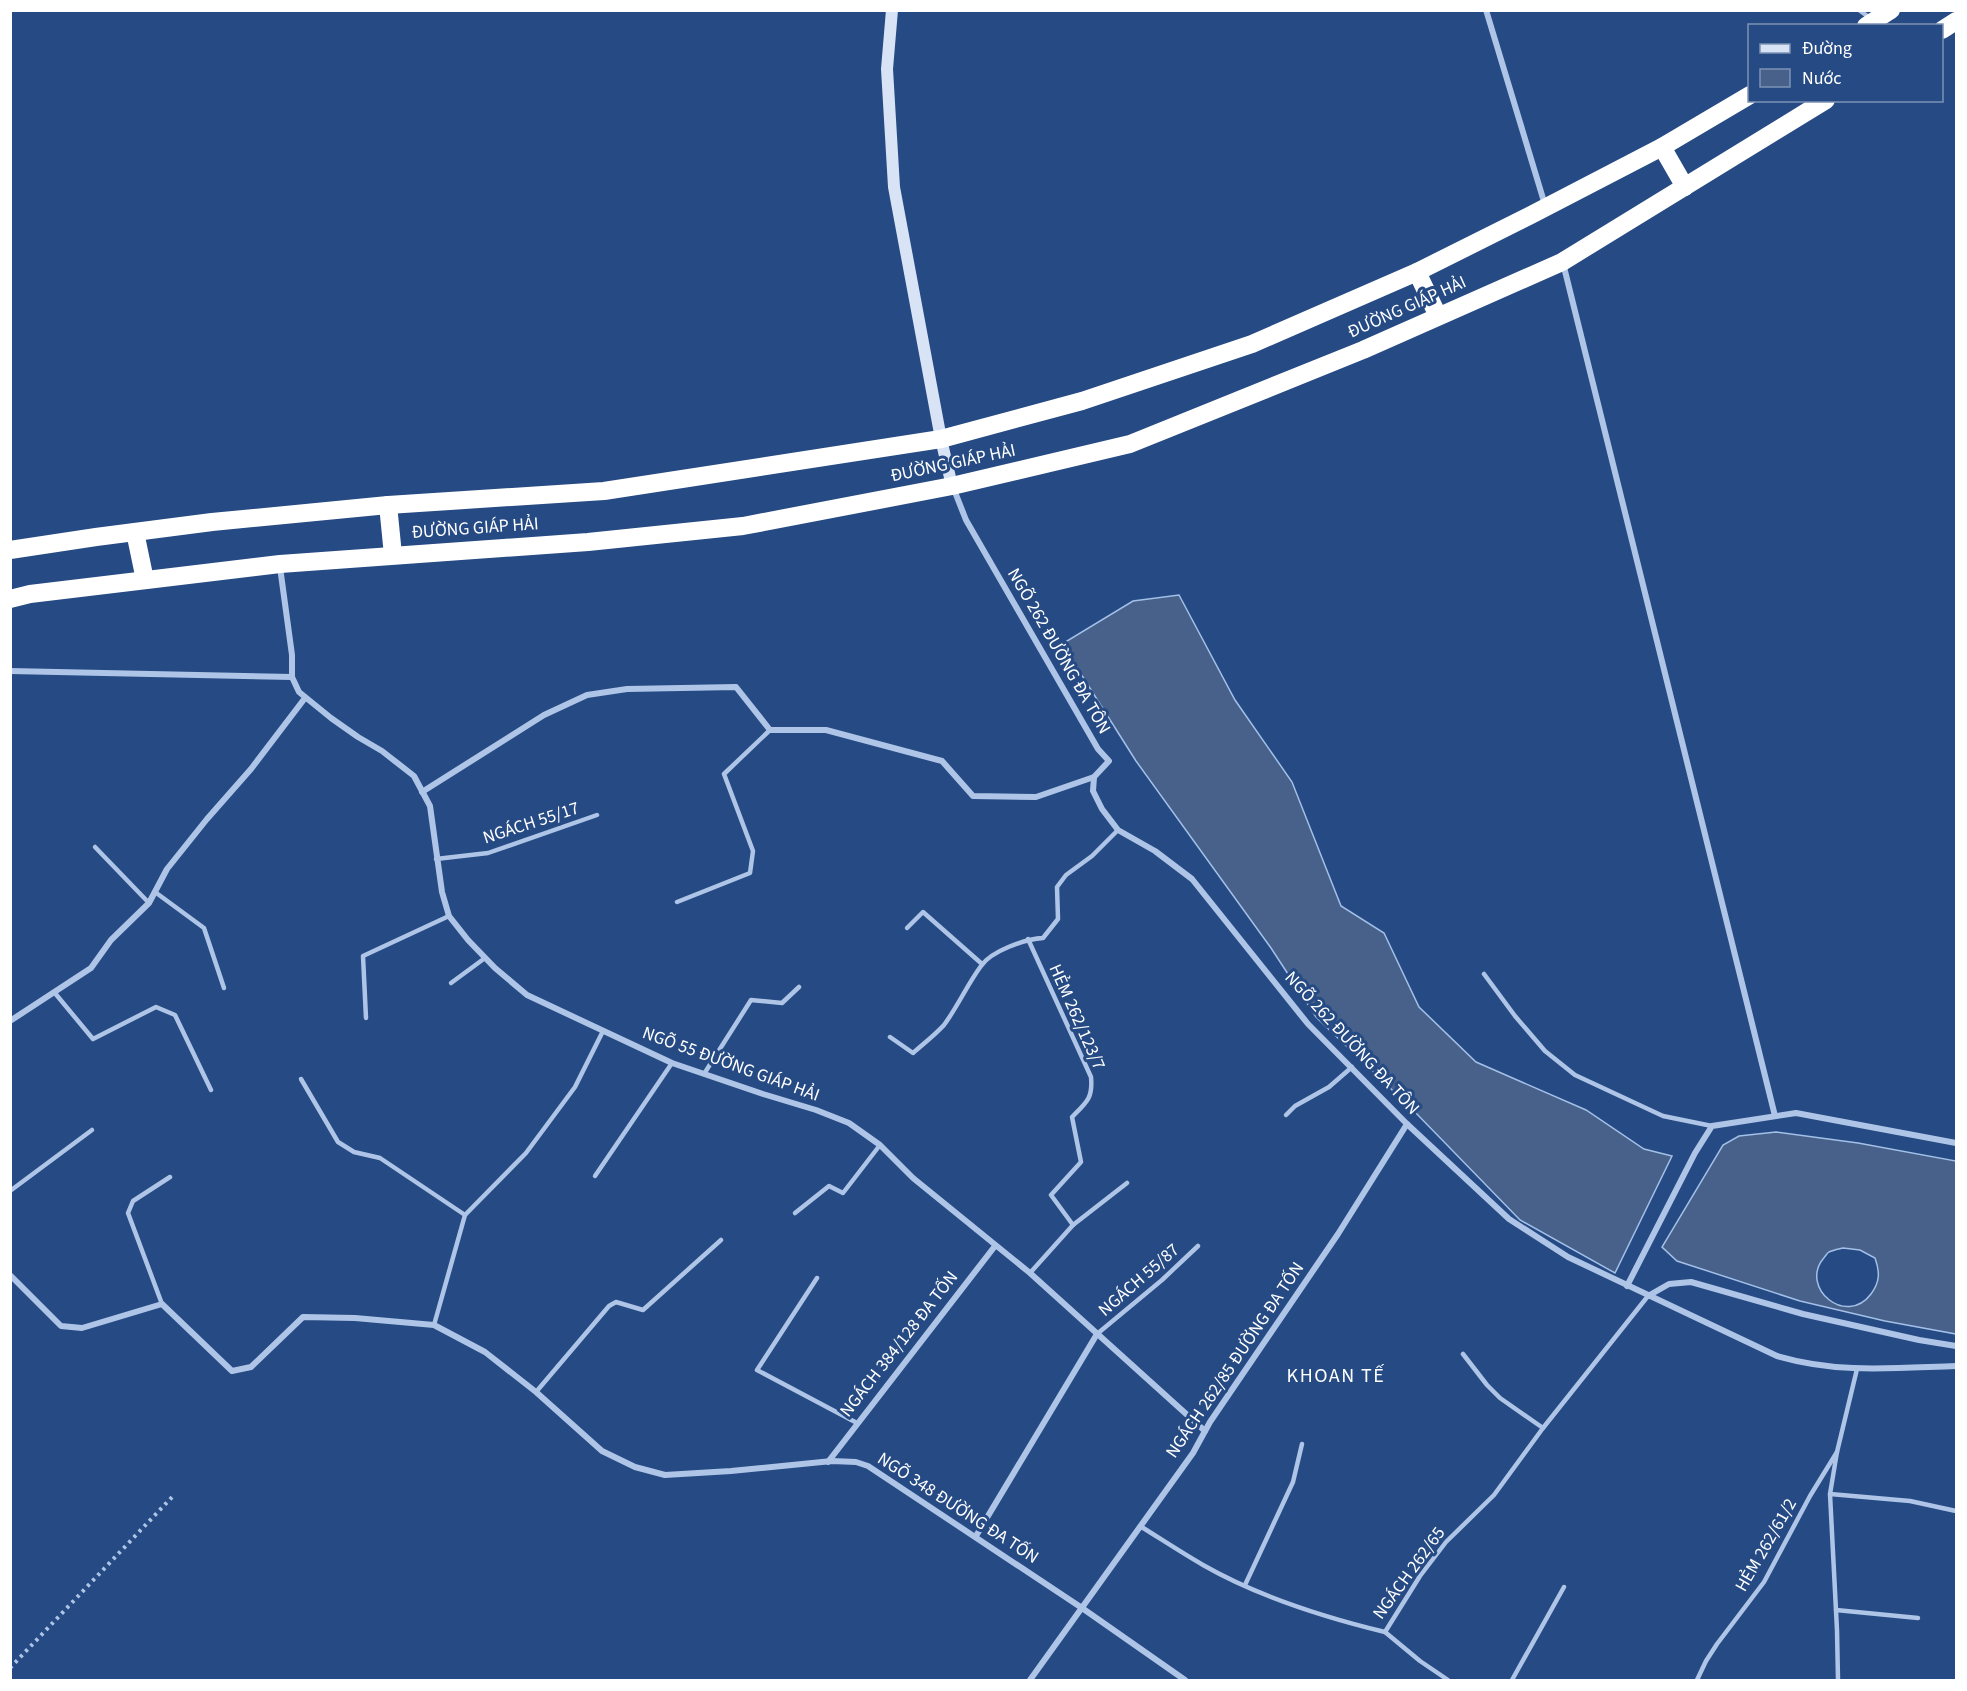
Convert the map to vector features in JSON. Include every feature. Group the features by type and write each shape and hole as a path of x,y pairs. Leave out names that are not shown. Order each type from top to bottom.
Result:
{"highway":[{"path":"1870,23 1891,10"},
{"path":"1943,29 1956,21"},
{"name":"ĐƯỜNG GIÁP HẢI","path":"10,550 212,522 388,505 604,491 941,439 1082,401 1252,344 1417,272 1662,147 1748,96"},
{"name":"ĐƯỜNG GIÁP HẢI","path":"10,599 30,594 280,564 588,542 743,526 952,486 1130,444 1363,350 1562,262 1823,102"},
{"path":"1662,147 1684,187"},
{"path":"1417,272 1438,316"},
{"path":"388,505 393,555"},
{"path":"135,532 145,580"}],"street":[{"path":"891,10 887,69 894,188 941,439 952,486"},
{"path":"1486,10 1545,207"},
{"path":"1562,262 1775,1116"},
{"name":"NGÕ 262 ĐƯỜNG ĐA TÔN","path":"952,486 966,520 1098,749 1109,761 1094,777 1093,791 1102,809 1118,830 1155,851 1192,879 1308,1024 1407,1124 1509,1218 1568,1257 1777,1356 1803,1364 1830,1368 1956,1366"},
{"name":"NGÕ 55 ĐƯỜNG GIÁP HẢI","path":"280,564 292,656 292,677 299,692 414,776 430,806 436,860 449,916 485,958 527,994 672,1063 849,1123 880,1145 913,1178 1030,1273 1205,1431"},
{"path":"10,671 292,677"},
{"path":"422,792 544,715 587,695 627,689 736,687 770,730 826,730 942,761 973,796 1036,797 1094,777"},
{"path":"10,1021 91,968 111,940 149,903 167,869 251,769 305,698"},
{"path":"1627,1286 1695,1153 1712,1126 1796,1113 1956,1143"},
{"name":"NGÁCH 262/85 ĐƯỜNG ĐA TỐN","path":"1030,1680 1193,1453 1205,1431 1338,1234 1407,1124"},
{"name":"NGÁCH 384/128 ĐA TỐN","path":"828,1462 995,1246"},
{"path":"10,1275 61,1326 82,1328 162,1304"},
{"path":"1648,1296 1669,1284 1691,1282 1803,1314 1956,1346"},
{"name":"NGÕ 348 ĐƯỜNG ĐA TỐN","path":"162,1304 232,1371 251,1367 303,1317 355,1318 434,1325 485,1352 536,1392 602,1451 634,1467 664,1475 731,1472 828,1462 856,1462 868,1466 976,1536 1185,1680"},
{"path":"976,1536 1097,1334"}],"lane":[{"path":"1859,10 1870,23"},
{"path":"677,902 750,873 753,851 723,774 770,730"},
{"name":"NGÁCH 55/17","path":"436,860 488,854 597,815"},
{"path":"890,1037 913,1053 942,1026 982,964 1006,948 1028,939 1043,938 1058,919 1057,886 1066,875 1092,856 1118,830"},
{"path":"95,848 149,903"},
{"path":"155,892 204,928 224,988"},
{"path":"907,928 923,912 982,964"},
{"path":"366,1018 363,956 449,916"},
{"name":"HẺM 262/123/7","path":"1028,939 1091,1077 1092,1091 1088,1101 1072,1117 1081,1162 1051,1195 1073,1225"},
{"path":"451,983 485,958"},
{"path":"1484,974 1545,1051 1575,1075 1663,1116 1712,1126"},
{"path":"704,1074 751,1000 782,1003 799,987"},
{"path":"54,992 93,1039 156,1007 175,1015 211,1090"},
{"path":"434,1325 465,1215 526,1153 547,1125 575,1087 603,1030"},
{"path":"594,1176 672,1063"},
{"path":"1286,1115 1296,1106 1329,1087 1352,1067"},
{"path":"301,1079 339,1142 354,1152 380,1158 465,1215"},
{"path":"10,1191 92,1130"},
{"path":"795,1213 829,1186 843,1192 880,1145"},
{"path":"162,1304 128,1213 133,1201 170,1177"},
{"path":"1030,1273 1073,1225 1127,1183"},
{"path":"536,1392 609,1306 616,1302 643,1310 721,1240"},
{"name":"NGÁCH 55/87","path":"1097,1334 1162,1280 1198,1246"},
{"path":"818,1278 757,1370 856,1423"},
{"name":"NGÁCH 262/65","path":"1140,1526 1204,1566 1245,1585 1330,1618 1385,1632 1420,1576 1460,1526 1494,1495 1543,1428 1648,1296"},
{"path":"1462,1354 1500,1398 1543,1428"},
{"path":"1838,1680 1830,1494 1837,1452 1857,1369"},
{"path":"1245,1585 1293,1482 1302,1444"},
{"name":"HẺM 262/61/2","path":"1697,1680 1711,1652 1764,1582 1810,1496 1837,1452"},
{"path":"1830,1494 1910,1501 1956,1511"},
{"path":"1512,1680 1564,1587"},
{"path":"1836,1610 1918,1617"},
{"path":"1385,1632 1420,1661 1448,1680"}],"path":[{"path":"10,1668 174,1495"}],"water":[{"path":"1179,595 1235,700 1292,782 1341,906 1384,933 1419,1007 1476,1062 1586,1110 1644,1149 1672,1156 1615,1273 1520,1220 1413,1110 1316,1017 1271,948 1136,761 1062,644 1133,601"},
{"path":"1776,1132 1858,1143 1956,1161 1956,1334 1885,1321 1800,1301 1677,1261 1662,1247 1723,1145 1739,1136","holes":["1843,1248 1860,1250 1875,1258 1878,1281 1871,1294 1861,1303 1850,1307 1839,1305 1829,1300 1821,1292 1817,1281 1817,1270 1829,1252"]}],"district":[{"name":"KHOAN TẾ","path":"1336,1376"}]}
